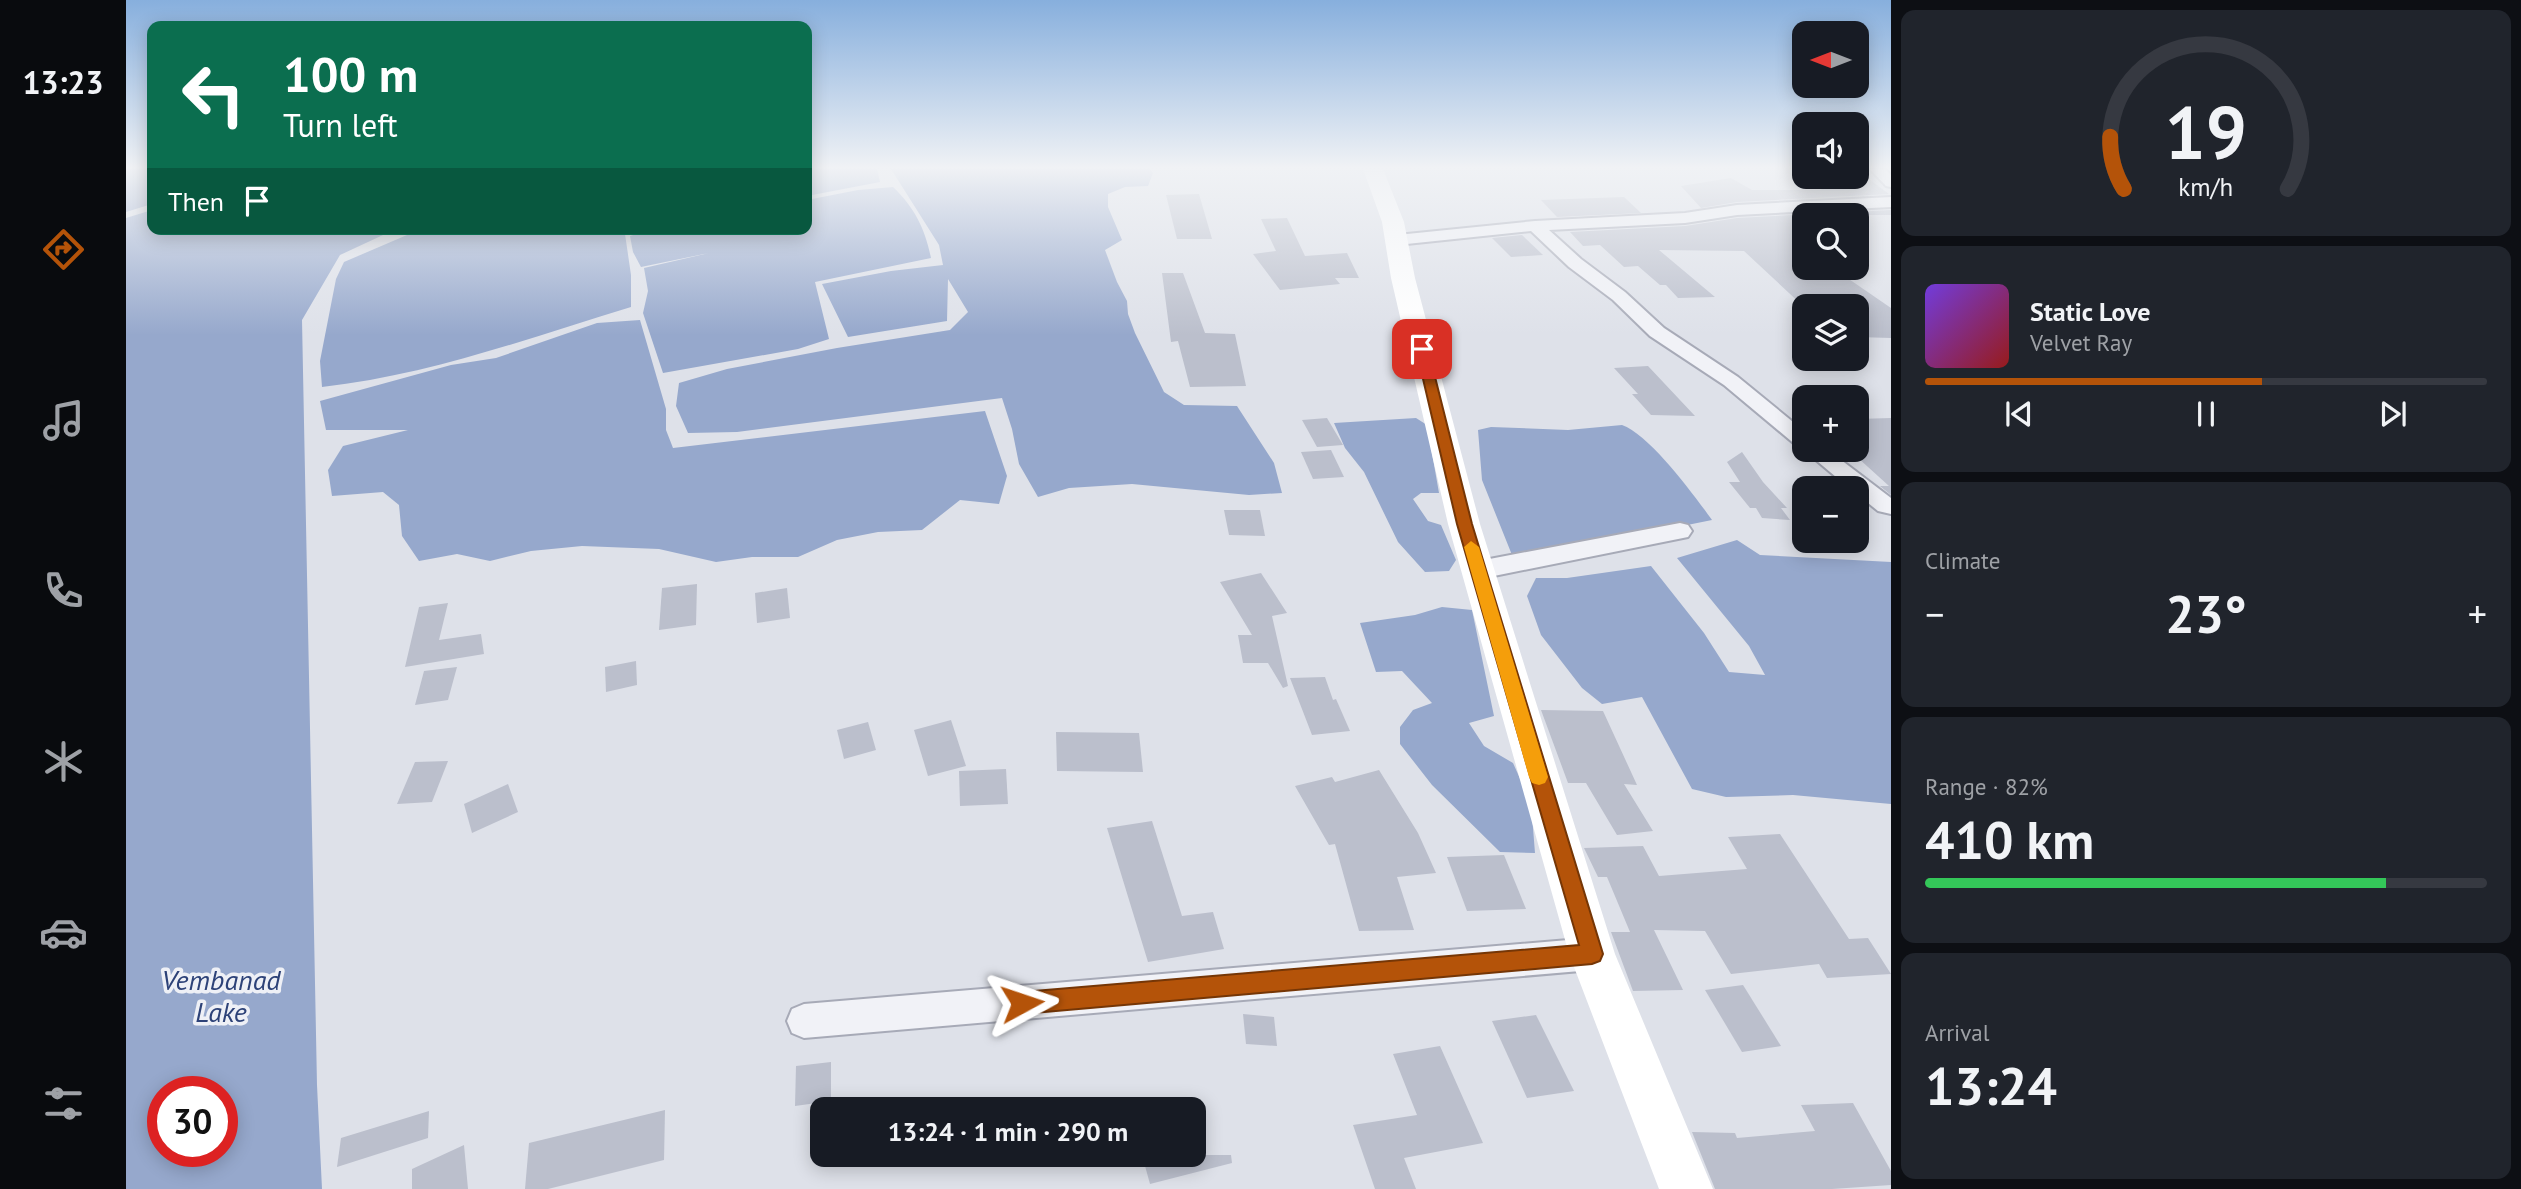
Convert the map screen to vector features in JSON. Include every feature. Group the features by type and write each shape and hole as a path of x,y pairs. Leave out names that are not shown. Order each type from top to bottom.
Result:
{"street":[{"path":"1393,224 1403,278 1464,524 1592,954 1686,1189"},
{"path":"1397,240 1563,224"},
{"path":"1535,226 1575,263 1619,296 1657,332 1731,381 1792,431"},
{"path":"1830,462 1886,506 1891,506"},
{"path":"1479,570 1680,531"},
{"path":"804,1021 1592,954"}],"water":[{"name":"Vembanad Lake","path":"126,224 147,224 147,235 383,235 340,255 302,320 317,1085 322,1189 126,1189"},
{"path":"812,224 920,224 931,258 815,282 829,339 798,349 663,373 643,313 648,291 644,268 709,253 641,267 633,252 630,236 812,235"},
{"path":"926,224 1115,224 1122,240 1105,250 1127,301 1128,314 1135,333 1164,392 1184,405 1237,406 1274,463 1282,493 1249,495 1132,484 1069,488 1038,497 1019,464 1002,398 737,432 688,433 676,406 679,383 727,369 950,330 968,312 948,279 947,321 848,337 822,284 891,271 943,265 939,245"},
{"path":"407,235 625,235 631,275 631,307 440,365 322,387 320,361 336,279 344,262"},
{"path":"640,320 666,409 666,430 673,448 985,411 1007,476 999,504 960,500 922,530 878,532 837,540 798,557 752,557 716,562 659,549 582,546 531,551 490,561 457,554 419,561 402,536 399,505 383,492 332,496 328,470 343,446 408,430 326,430 320,401 451,365 496,358 597,323"},
{"path":"1416,418 1427,425 1439,493 1421,493 1413,499 1428,521 1441,525 1456,560 1449,571 1425,572 1398,542 1364,472 1345,448 1334,423"},
{"path":"1622,425 1658,453 1712,520 1514,560 1482,480 1478,430 1491,427 1568,430"},
{"path":"1737,540 1760,555 1891,562 1891,804 1793,795 1726,797 1692,789 1642,697 1602,704 1582,688 1541,635 1527,596 1536,578 1567,578 1651,566 1704,633 1729,672 1765,675 1749,646 1677,558"},
{"path":"1442,607 1472,610 1494,716 1469,723 1484,746 1513,763 1531,803 1535,853 1500,852 1432,785 1400,744 1400,727 1413,710 1432,703 1402,671 1376,672 1360,623 1415,615"}],"building":[{"path":"1173,224 1208,224 1212,239 1177,239"},
{"path":"1264,224 1290,224 1305,256 1347,253 1359,278 1335,278 1340,284 1280,290 1253,254 1276,251"},
{"path":"1695,224 1792,224 1792,280 1850,280 1891,308 1891,338 1869,337 1869,294 1792,296 1744,251 1659,250 1715,297 1678,298 1666,285 1660,285 1638,266 1624,267 1600,245 1583,246 1570,232"},
{"path":"1522,235 1543,255 1511,257 1492,238"},
{"path":"1162,273 1183,273 1205,333 1235,334 1246,386 1190,387 1178,341 1171,342"},
{"path":"1648,366 1695,416 1651,415 1632,394 1638,394 1614,368"},
{"path":"1327,418 1343,445 1317,447 1302,420"},
{"path":"1891,418 1891,495 1880,486 1889,486 1863,462 1869,462 1869,419"},
{"path":"1331,450 1344,477 1313,479 1301,452"},
{"path":"1742,452 1763,482 1787,508 1781,508 1790,520 1762,518 1756,508 1750,508 1729,482 1740,482 1727,462"},
{"path":"1224,510 1260,510 1265,536 1229,535"},
{"path":"1261,573 1287,613 1272,616 1288,686 1283,688 1268,663 1243,663 1238,635 1252,635 1220,582"},
{"path":"697,584 696,625 659,630 662,588"},
{"path":"787,588 790,618 757,623 755,593"},
{"path":"448,603 439,640 481,634 484,654 405,667 419,607"},
{"path":"636,661 637,685 606,692 605,667"},
{"path":"457,667 448,700 415,705 424,671"},
{"path":"1325,677 1333,700 1336,699 1350,731 1312,735 1290,678"},
{"path":"1541,710 1603,711 1637,785 1624,784 1653,831 1617,835 1586,783 1568,783"},
{"path":"951,720 966,766 928,776 914,730"},
{"path":"868,722 876,750 844,759 837,730"},
{"path":"1056,732 1139,733 1143,772 1057,771"},
{"path":"448,761 432,802 397,804 415,762"},
{"path":"1006,769 1008,804 960,806 959,771"},
{"path":"1379,770 1418,833 1436,873 1397,877 1414,930 1359,931 1335,844 1329,845 1295,786 1332,777 1335,782"},
{"path":"508,784 518,812 472,833 464,804"},
{"path":"1152,821 1182,916 1213,912 1224,949 1148,962 1107,828"},
{"path":"1780,834 1849,939 1868,938 1891,974 1827,978 1819,964 1731,974 1705,931 1654,930 1683,990 1633,991 1611,932 1630,932 1607,877 1598,877 1584,848 1643,846 1659,876 1747,869 1728,837"},
{"path":"1504,855 1526,909 1467,911 1447,857"},
{"path":"1743,985 1781,1046 1742,1052 1705,990"},
{"path":"1243,1014 1274,1017 1277,1046 1246,1044"},
{"path":"1536,1015 1574,1091 1527,1098 1492,1021"},
{"path":"1440,1046 1483,1143 1404,1158 1416,1189 1375,1189 1353,1125 1417,1115 1393,1054"},
{"path":"831,1062 831,1097 810,1097 810,1104 795,1106 796,1066"},
{"path":"1853,1103 1891,1171 1891,1185 1832,1189 1715,1189 1692,1132 1735,1133 1737,1138 1815,1131 1801,1105"},
{"path":"665,1110 664,1160 548,1189 525,1189 529,1143"},
{"path":"429,1111 428,1138 337,1167 341,1138"},
{"path":"464,1145 468,1189 412,1189 412,1169"},
{"path":"1206,1155 1231,1155 1232,1163 1150,1184 1145,1167 1206,1167"}],"slow traffic":[{"path":"1471,547 1539,777"}],"route":[{"path":"1022,1003 1592,954 1464,524 1422,349"}]}
